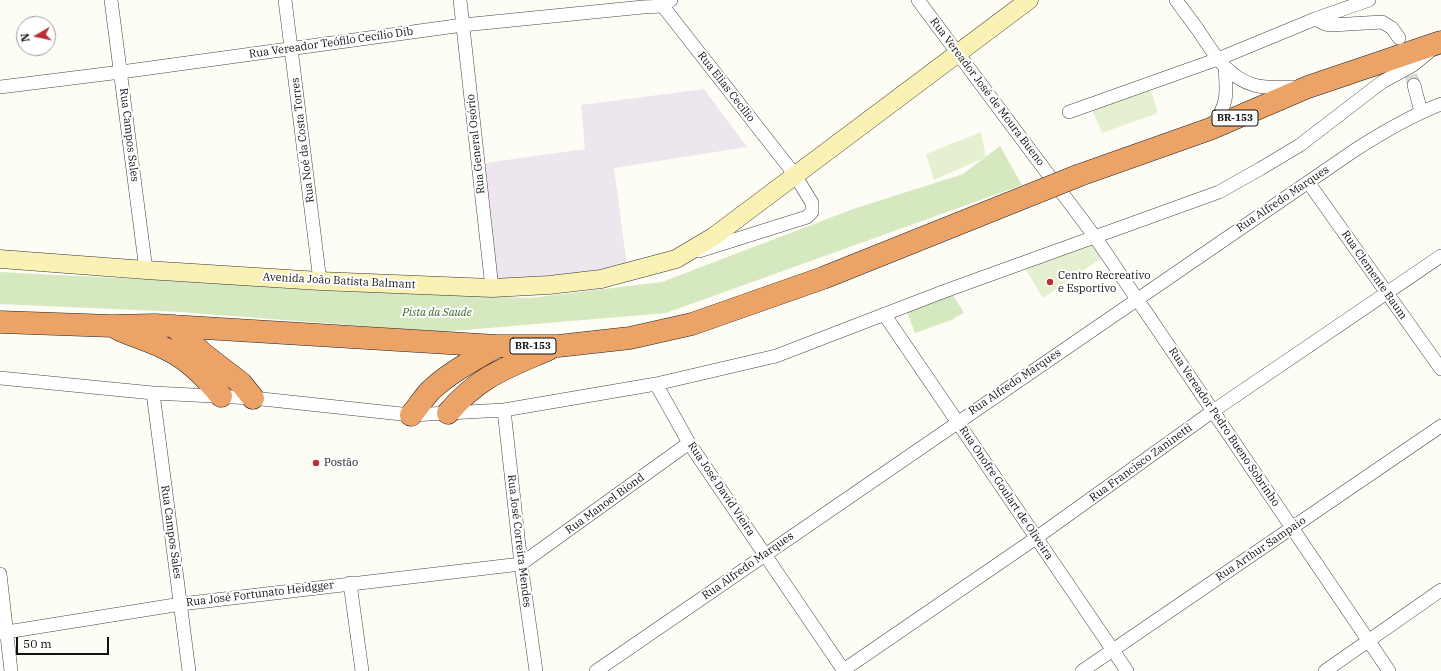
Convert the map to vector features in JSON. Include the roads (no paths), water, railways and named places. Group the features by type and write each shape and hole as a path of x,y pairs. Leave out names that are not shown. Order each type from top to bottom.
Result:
{"highway":[{"name":"BR-153","path":"0,322 112,326 174,326 497,346 558,346 630,338 692,324 824,278 1080,175 1210,129 1308,87 1440,43"},
{"path":"112,326 171,351 183,359 221,396"},
{"path":"174,326 202,353 241,383 253,398"},
{"path":"411,415 430,391 446,377 497,346"},
{"path":"448,413 472,388 488,377 503,369 558,346"}],"street":[{"name":"Rua Campos Sales","path":"111,0 146,270"},
{"name":"Rua Noé da Costa Torres","path":"286,0 320,281"},
{"name":"Rua General Osório","path":"460,0 492,288"},
{"name":"Rua Vereador José de Moura Bueno","path":"918,0 958,54 1048,188"},
{"name":"Avenida João Batista Balmant","path":"0,260 320,281 492,288 549,285 601,279 676,259 713,237 1030,0"},
{"path":"1176,0 1222,64 1236,78 1254,85 1274,88 1308,87"},
{"path":"1068,112 1222,64 1315,19 1369,0"},
{"name":"Rua Vereador Teófilo Cecílio Dib","path":"0,87 121,72 462,25 643,6 664,2"},
{"name":"Rua Elias Cecílio","path":"664,2 795,175 812,203 812,212 807,217 676,259"},
{"path":"1315,19 1325,24 1332,25 1382,22 1392,28 1398,38"},
{"path":"0,378 153,393 253,398 411,415 504,410 656,384 776,356 945,291 1219,192 1300,145 1382,82 1413,65 1440,43"},
{"path":"1210,129 1218,118 1225,103 1226,91 1222,64"},
{"path":"1414,85 1421,112"},
{"name":"Rua Alfredo Marques","path":"596,671 1355,150 1392,127 1421,112 1441,104"},
{"name":"Rua Clemente Baum","path":"1308,182 1441,369"},
{"name":"Rua Vereador Pedro Bueno Sobrinho","path":"1048,188 1095,237 1389,671"},
{"name":"Rua Francisco Zaninetti","path":"843,671 1036,538 1213,411 1441,256"},
{"name":"Rua Onofre Goulart de Oliveira","path":"884,314 1127,671"},
{"name":"Rua José David Vieira","path":"656,384 689,443 843,671"},
{"name":"Rua Campos Sales","path":"153,393 189,671"},
{"name":"Rua José Correira Mendes","path":"504,410 521,564 536,671"},
{"name":"Rua Arthur Sampaio","path":"1082,671 1441,426"},
{"name":"Rua Manoel Biond","path":"521,564 689,443"},
{"name":"Rua José Fortunato Heidgger","path":"3,632 181,604 521,564"},
{"path":"0,574 3,632 11,671"},
{"path":"350,583 362,671"},
{"path":"1325,671 1441,590"}],"tunnel":[{"path":"1405,57 1414,85"}],"place":[{"name":"Centro Recreativo e Esportivo","path":"1050,282"},
{"name":"Postão","path":"316,463"}],"park label":[{"name":"Pista da Saude","path":"437,313"}]}
